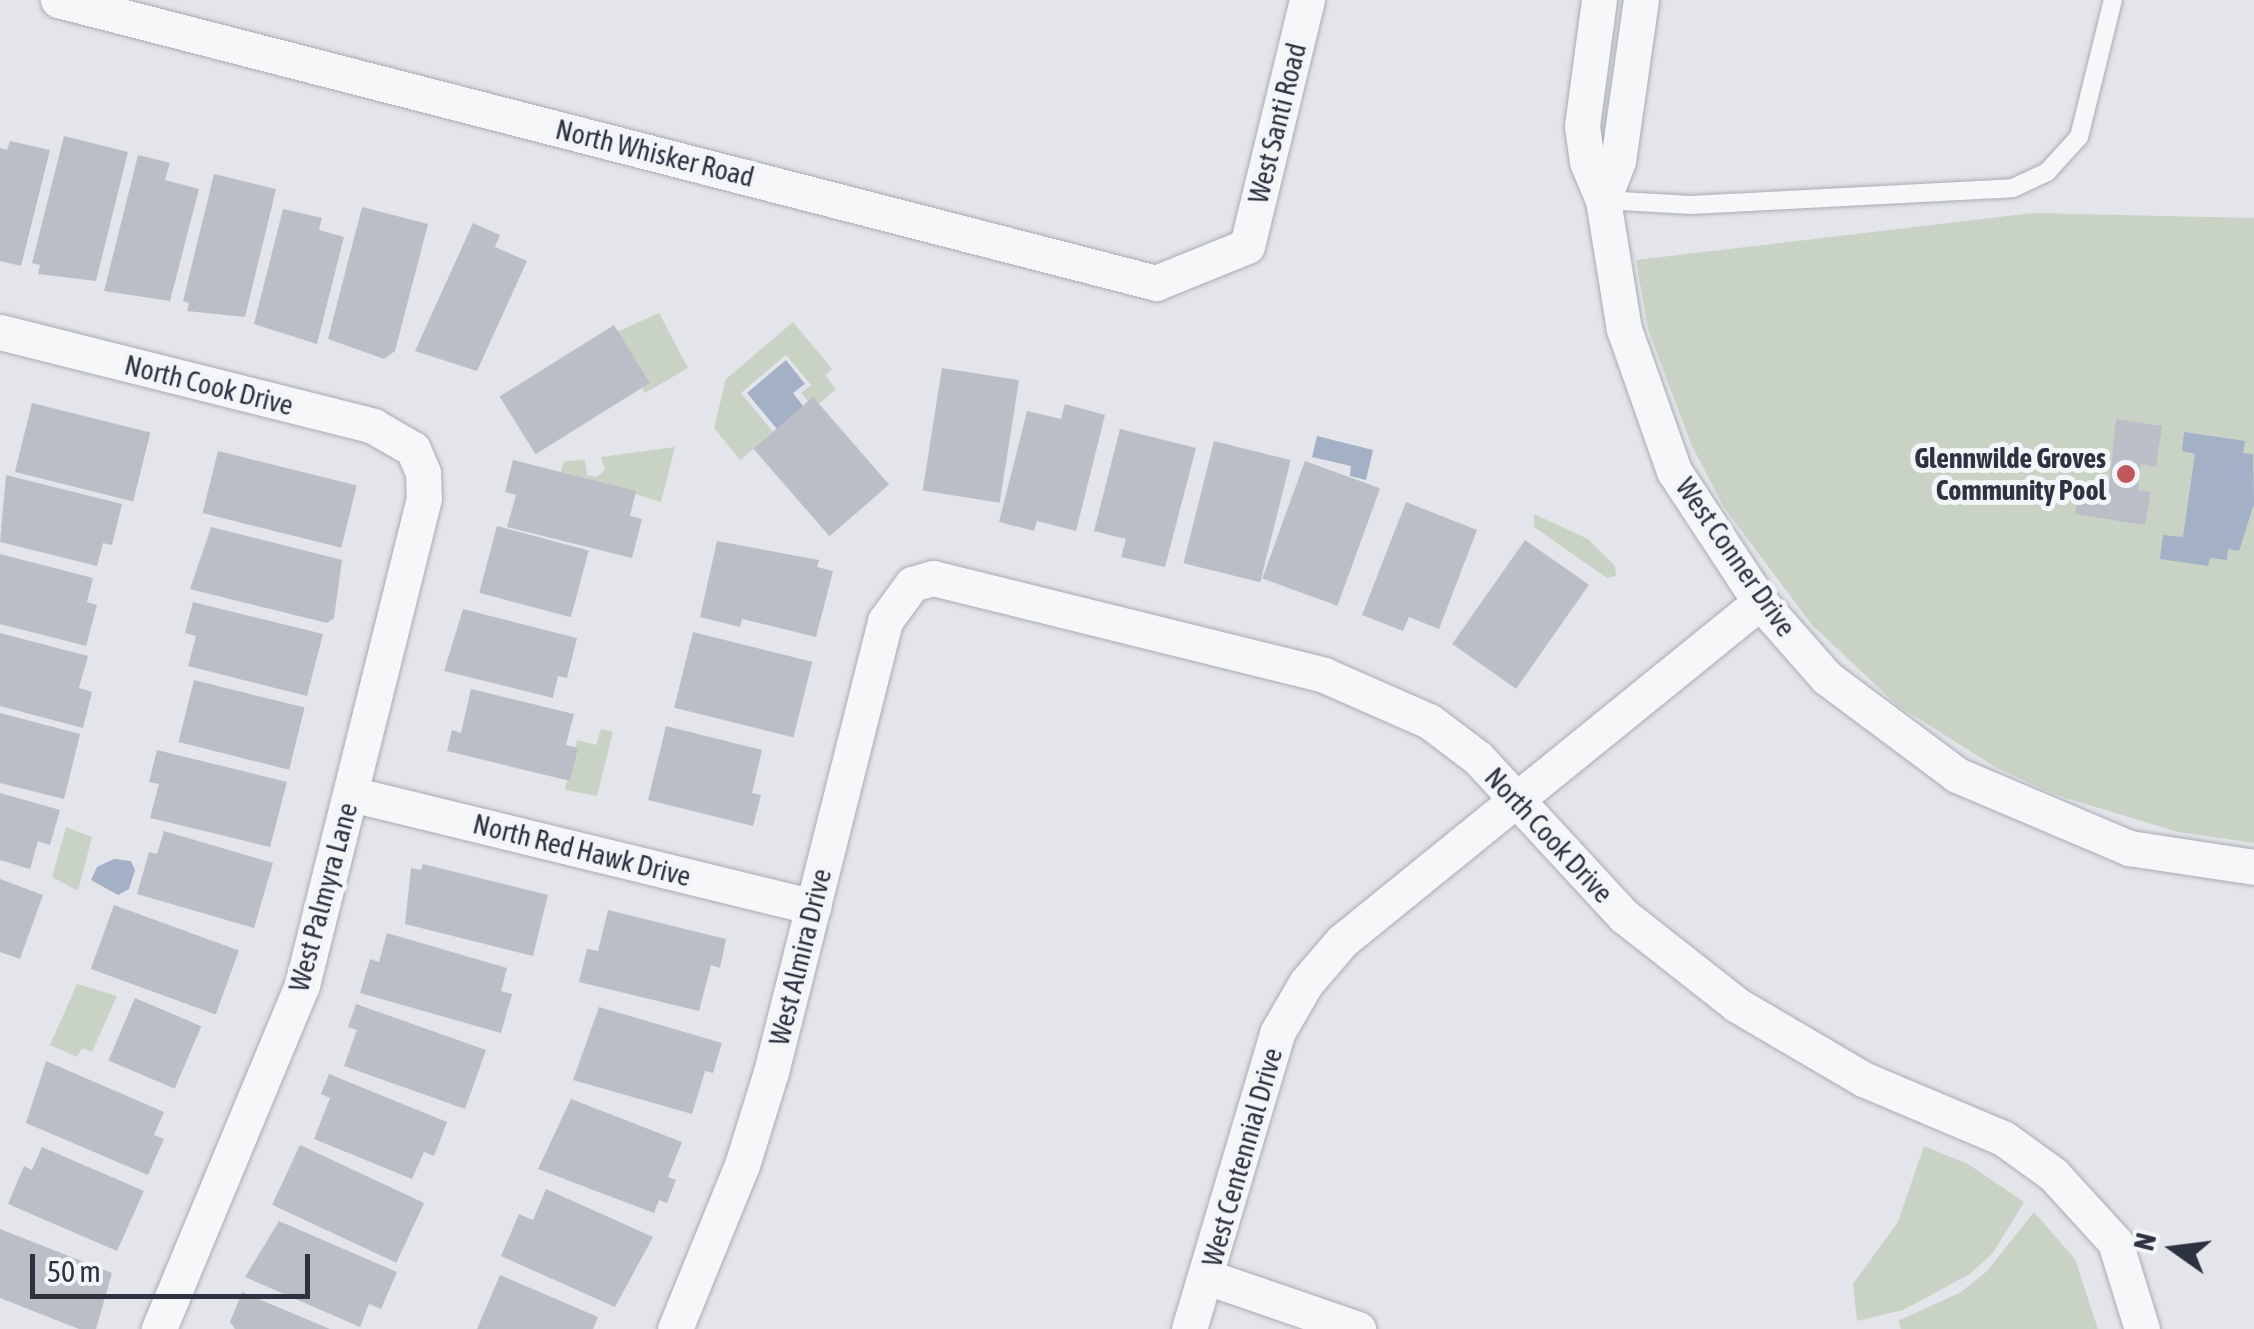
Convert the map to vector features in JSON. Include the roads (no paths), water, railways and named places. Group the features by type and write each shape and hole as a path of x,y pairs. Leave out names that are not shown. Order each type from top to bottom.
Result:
{"street":[{"name":"North Whisker Road","path":"58,0 1156,283 1247,246"},
{"name":"West Santi Road","path":"1247,246 1307,0"},
{"path":"1599,0 1582,126 1587,162 1603,200"},
{"path":"1603,200 1618,162 1641,0"},
{"name":"West Conner Drive","path":"1603,200 1610,264 1646,399 1674,471 1760,602 1827,678 1957,775 2130,848 2254,867"},
{"name":"North Cook Drive","path":"0,332 373,426 414,450"},
{"name":"West Palmyra Lane","path":"159,1329 302,985 424,498 414,450"},
{"name":"North Cook Drive","path":"912,584 954,579 1357,687 1428,721 1478,758 1624,916 1694,974 1863,1080 2003,1138 2052,1174 2115,1242 2142,1329"},
{"name":"West Almira Drive","path":"676,1329 742,1166 885,622 912,584"},
{"name":"West Centennial Drive","path":"1189,1329 1277,1033 1306,983 1342,942 1760,602"},
{"name":"North Red Hawk Drive","path":"350,794 812,908"},
{"path":"1207,1277 1358,1329"}],"lane":[{"path":"1603,200 1691,206 2013,188 2048,172 2079,136 2113,0"}],"water":[{"path":"786,360 805,384 793,393 803,406 777,429 747,393"},
{"path":"2184,432 2245,441 2243,453 2253,454 2254,504 2239,551 2228,549 2227,560 2210,558 2208,566 2160,559 2163,535 2183,537 2195,454 2182,451"},
{"path":"1317,436 1373,450 1366,480 1350,476 1351,466 1312,457"},
{"path":"114,859 131,861 135,870 129,889 118,895 91,880 97,867"}],"place":[{"name":"Glennwilde Groves Community Pool","path":"2126,474"}]}
